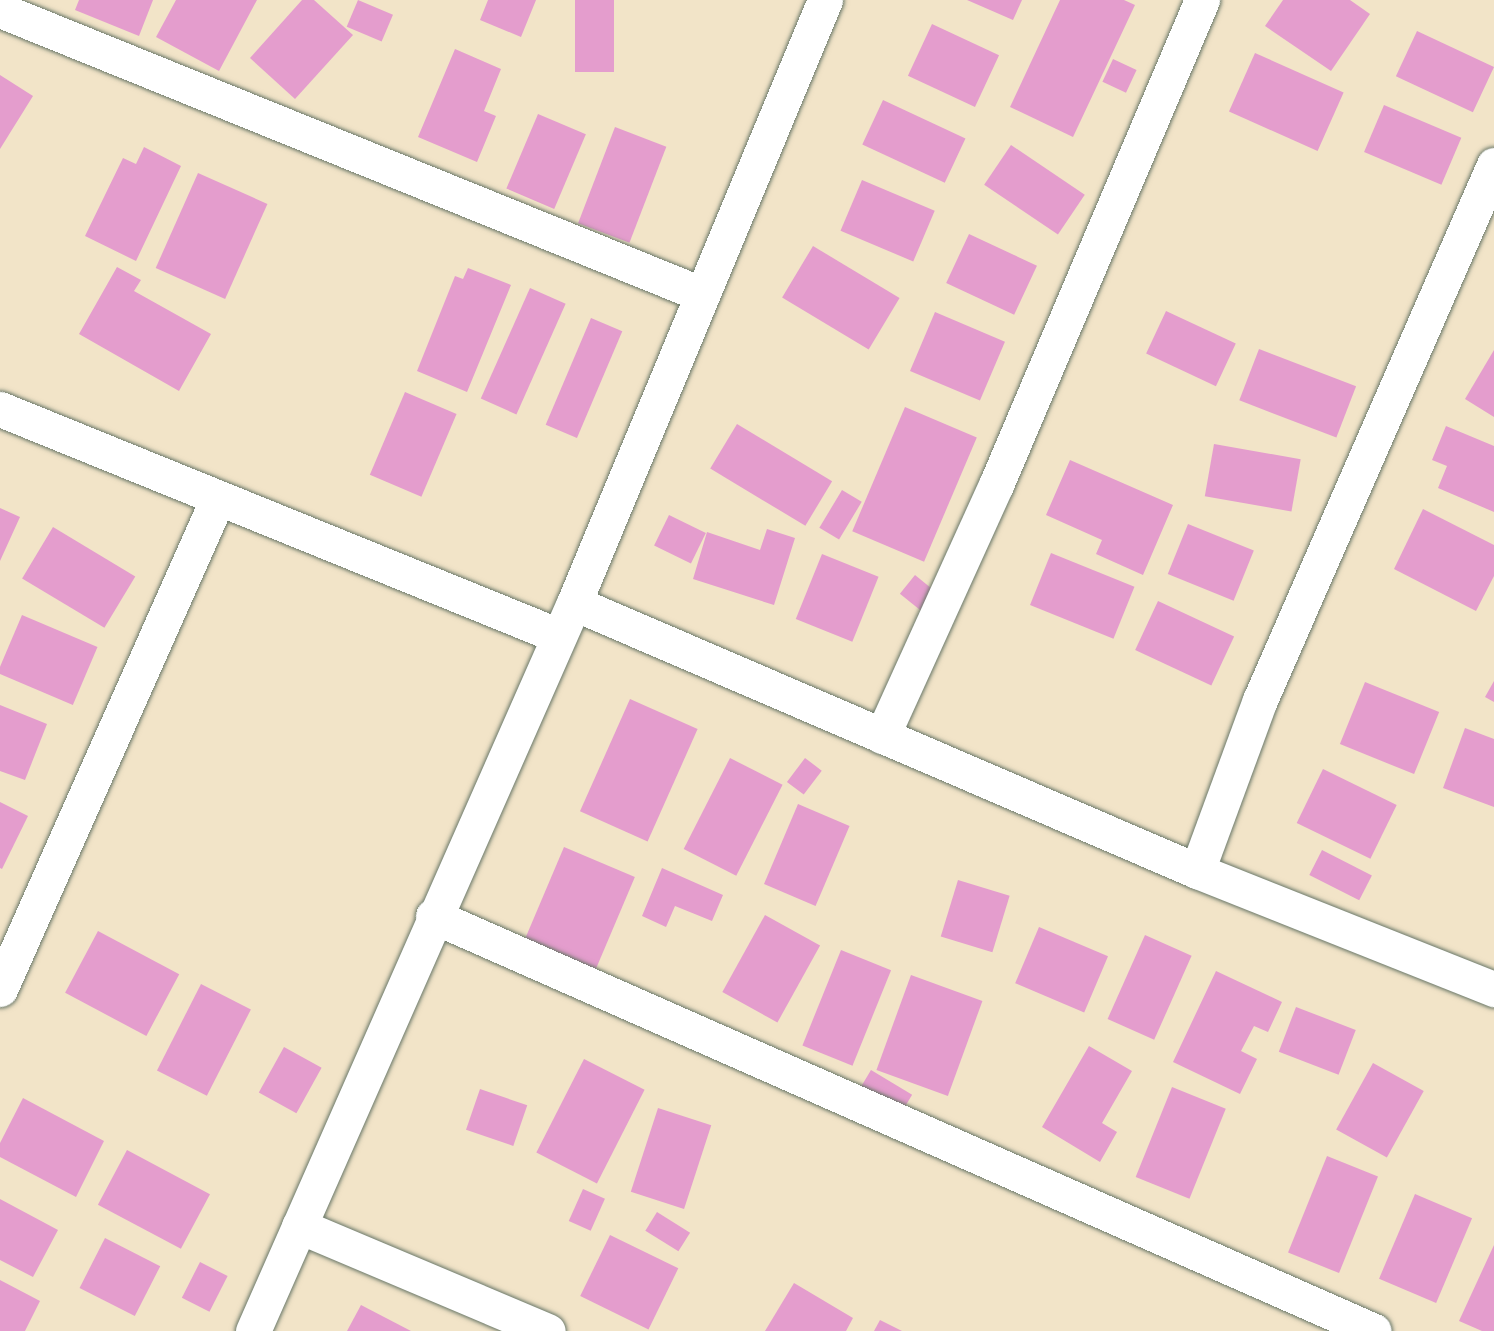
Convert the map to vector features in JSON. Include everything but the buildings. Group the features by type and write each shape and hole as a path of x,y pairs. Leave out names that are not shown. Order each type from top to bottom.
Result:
{"street":[{"path":"253,1331 433,916 574,603 825,0"},
{"path":"882,736 996,485 1202,0"},
{"path":"0,10 701,294"},
{"path":"1196,871 1260,700 1494,165"},
{"path":"0,409 559,636"},
{"path":"0,989 218,498"},
{"path":"574,603 1196,871 1494,989"},
{"path":"433,916 1374,1331"},
{"path":"299,1226 548,1331"}]}
